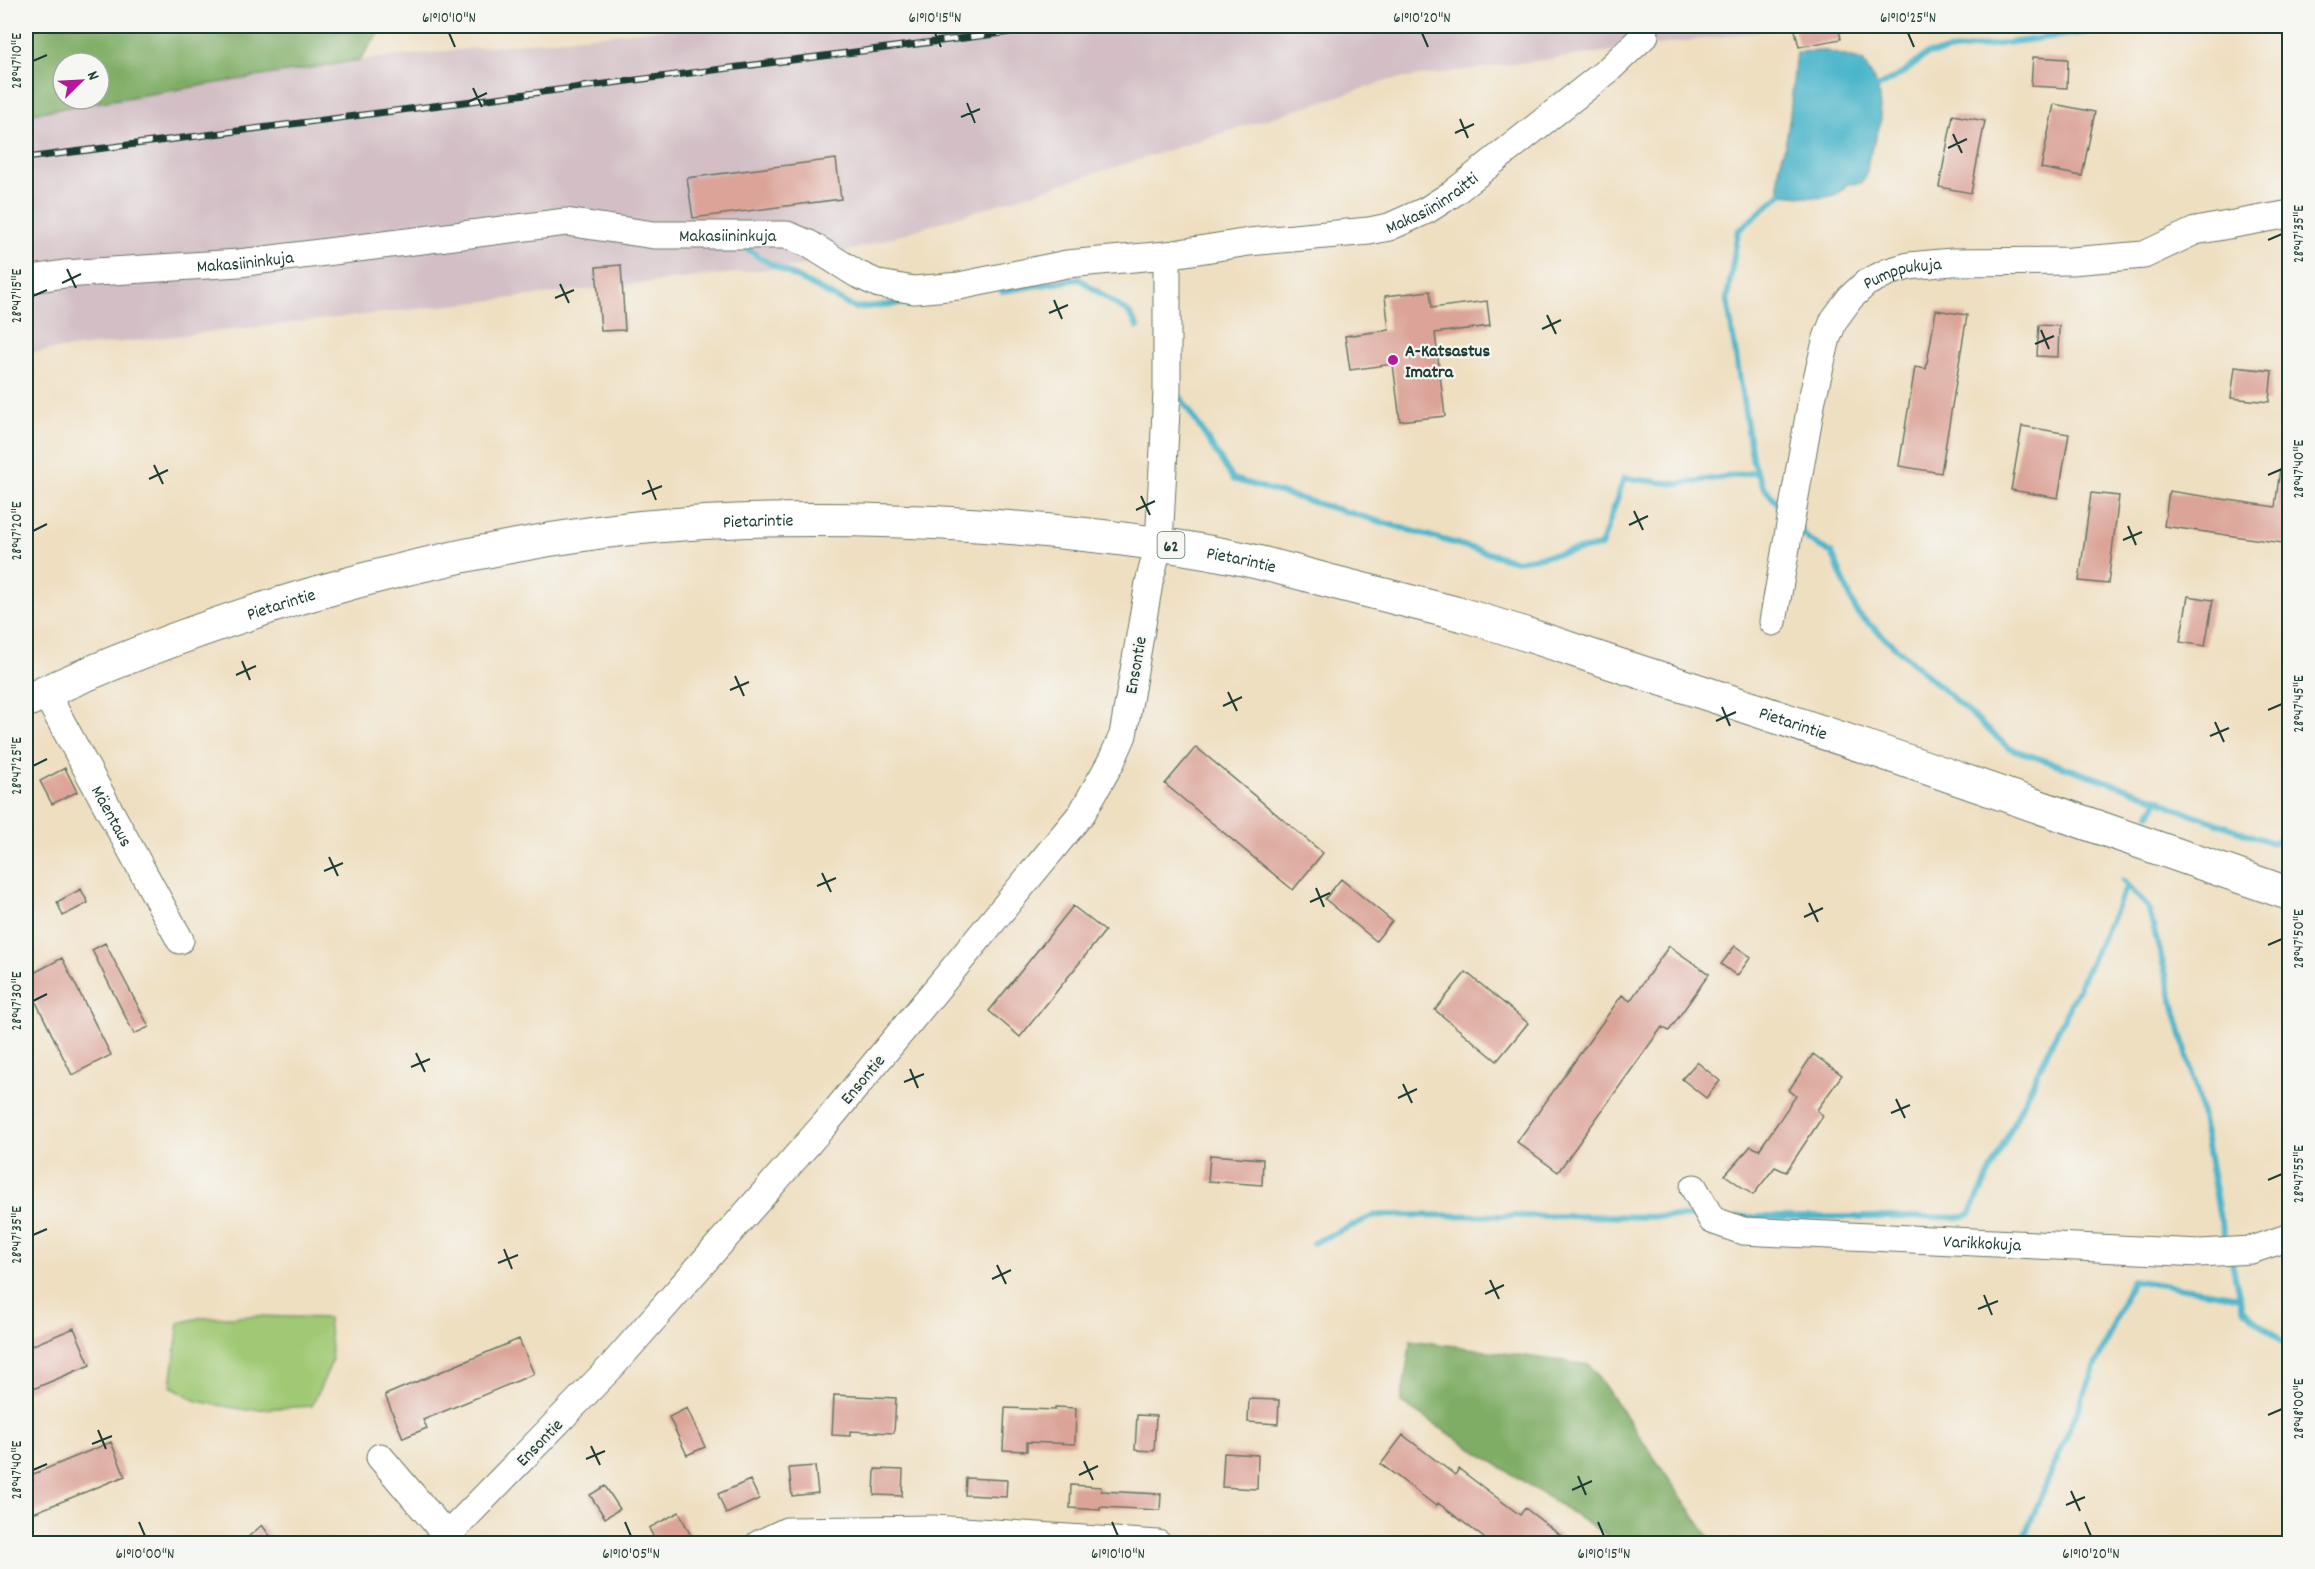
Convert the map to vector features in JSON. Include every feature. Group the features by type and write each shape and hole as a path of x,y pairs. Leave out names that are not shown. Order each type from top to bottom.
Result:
{"main road":[{"name":"Pietarintie","path":"35,696 108,665 283,604 477,552 603,532 789,519 871,520 1039,529 1159,543 1239,558 1467,616 1740,704 2289,894"}],"street":[{"name":"Makasiininraitti","path":"1167,255 1249,242 1369,231 1389,227 1427,210 1452,195 1607,71 1646,35"},
{"name":"Pumppukuja","path":"1773,622 1812,399 1827,338 1834,320 1850,298 1866,283 1888,272 1909,266 1952,262 2125,258 2144,255 2194,231 2289,214"},
{"name":"Makasiininkuja","path":"26,280 64,274 239,263 566,222 654,235 787,234 879,284 914,290 959,286 1067,264 1167,255"},
{"path":"1159,543 1167,392 1167,255"},
{"name":"Ensontie","path":"443,1540 626,1351 825,1124 1082,813 1112,760 1123,735 1149,583 1159,543"},
{"name":"Mäentaus","path":"35,696 180,940"},
{"name":"Varikkokuja","path":"1694,1188 1712,1220 1743,1232 2200,1253 2251,1250 2289,1237"},
{"path":"380,1456 443,1540"},
{"path":"759,1544 787,1531 933,1529 1158,1544"}],"shaded area":[{"path":"689,26 1801,26 1390,80 805,265 26,353 26,114 51,110 111,111 111,100 360,60"}],"green space":[{"path":"26,26 383,26 360,60 111,100 111,51 51,51 51,110 26,114"},
{"path":"255,1316 328,1318 332,1361 312,1406 246,1410 197,1401 171,1386 179,1323 199,1318"},
{"path":"1411,1340 1590,1365 1713,1543 1619,1543 1401,1403"}],"water":[{"path":"1826,51 1863,61 1878,87 1881,122 1869,156 1866,175 1861,183 1847,184 1841,191 1826,197 1781,194 1779,172 1789,125 1796,52"}],"building":[{"path":"1794,26 1838,26 1841,39 1799,47"},
{"path":"2033,57 2068,59 2067,88 2031,86"},
{"path":"2054,104 2095,112 2082,176 2041,168"},
{"path":"1953,115 1985,121 1971,193 1939,187"},
{"path":"836,159 841,199 693,218 687,178"},
{"path":"621,265 625,330 601,331 596,267"},
{"name":"A-Katsastus Imatra","path":"1430,291 1432,308 1487,301 1490,326 1435,333 1445,416 1400,421 1393,364 1350,370 1345,336 1389,330 1385,296"},
{"path":"1936,310 1967,315 1941,473 1899,466 1915,367 1926,369"},
{"path":"2039,325 2059,326 2058,357 2037,356"},
{"path":"2235,367 2272,371 2269,402 2231,398"},
{"path":"2022,426 2069,434 2058,498 2011,490"},
{"path":"2280,469 2289,470 2289,544 2164,526 2169,491 2275,507"},
{"path":"2091,493 2119,496 2108,584 2079,581"},
{"path":"2188,596 2213,600 2205,646 2180,642"},
{"path":"1196,747 1323,853 1293,890 1165,784"},
{"path":"65,768 77,792 52,804 40,781"},
{"path":"1341,879 1392,921 1376,941 1325,899"},
{"path":"81,889 88,903 63,916 57,902"},
{"path":"1073,906 1105,931 1020,1037 989,1011"},
{"path":"105,943 149,1027 134,1034 92,950"},
{"path":"1669,946 1709,974 1669,1031 1662,1027 1558,1172 1517,1142 1622,995 1630,1001"},
{"path":"1735,946 1751,957 1737,976 1721,964"},
{"path":"62,958 111,1055 72,1075 26,982 26,977"},
{"path":"1466,972 1528,1023 1497,1061 1435,1010"},
{"path":"1813,1054 1842,1075 1817,1110 1823,1116 1786,1172 1775,1167 1753,1195 1725,1175 1751,1146 1759,1150 1796,1096 1789,1090"},
{"path":"1697,1062 1720,1081 1706,1098 1682,1079"},
{"path":"1210,1155 1263,1159 1262,1185 1208,1181"},
{"path":"74,1328 90,1365 26,1392 26,1348"},
{"path":"519,1339 534,1374 423,1420 427,1428 403,1438 385,1395"},
{"path":"834,1395 896,1398 894,1433 850,1431 850,1436 832,1435"},
{"path":"1249,1399 1279,1400 1278,1424 1248,1422"},
{"path":"1055,1407 1076,1408 1075,1444 1027,1442 1027,1451 1003,1450 1005,1408 1055,1410"},
{"path":"687,1408 705,1447 687,1455 669,1417"},
{"path":"1137,1415 1156,1416 1154,1451 1135,1450"},
{"path":"1403,1435 1455,1475 1459,1469 1520,1515 1525,1508 1572,1544 1492,1544 1438,1503 1436,1506 1381,1464"},
{"path":"111,1442 125,1476 26,1516 26,1477"},
{"path":"1224,1453 1258,1455 1257,1489 1222,1487"},
{"path":"815,1466 818,1493 792,1496 789,1468"},
{"path":"875,1469 903,1470 902,1496 874,1495"},
{"path":"966,1478 1007,1480 1006,1497 965,1495"},
{"path":"750,1480 759,1499 726,1514 718,1494"},
{"path":"1071,1485 1101,1487 1101,1491 1161,1494 1160,1510 1070,1508"},
{"path":"605,1486 620,1509 605,1518 590,1495"},
{"path":"679,1512 691,1536 676,1544 657,1544 649,1528"},
{"path":"262,1525 276,1544 240,1544"}],"waterway":[{"path":"1878,87 1905,72 1927,54 2129,26"},
{"path":"1781,194 1738,231 1727,299 1753,463 1763,486 1784,511"},
{"path":"744,246 760,258 855,308 915,302"},
{"path":"1002,291 1079,279 1129,313 1138,327"},
{"path":"1181,398 1233,479 1516,561 1601,546 1624,478 1678,484 1757,472"},
{"path":"1799,528 1810,541 1832,553 1857,613 2009,748 2158,799 2175,808 2273,843 2290,830"},
{"path":"2150,814 2158,799"},
{"path":"2123,881 2148,907 2198,1096 2227,1245"},
{"path":"1738,1217 1963,1217 1970,1214 2127,886"},
{"path":"1313,1243 1376,1215 1701,1217"},
{"path":"2231,1258 2242,1308 2290,1348"},
{"path":"2021,1544 2132,1280 2240,1297"}],"railway":[{"path":"26,158 1058,26"}],"place":[{"name":"A-Katsastus Imatra","path":"1393,360"}]}
